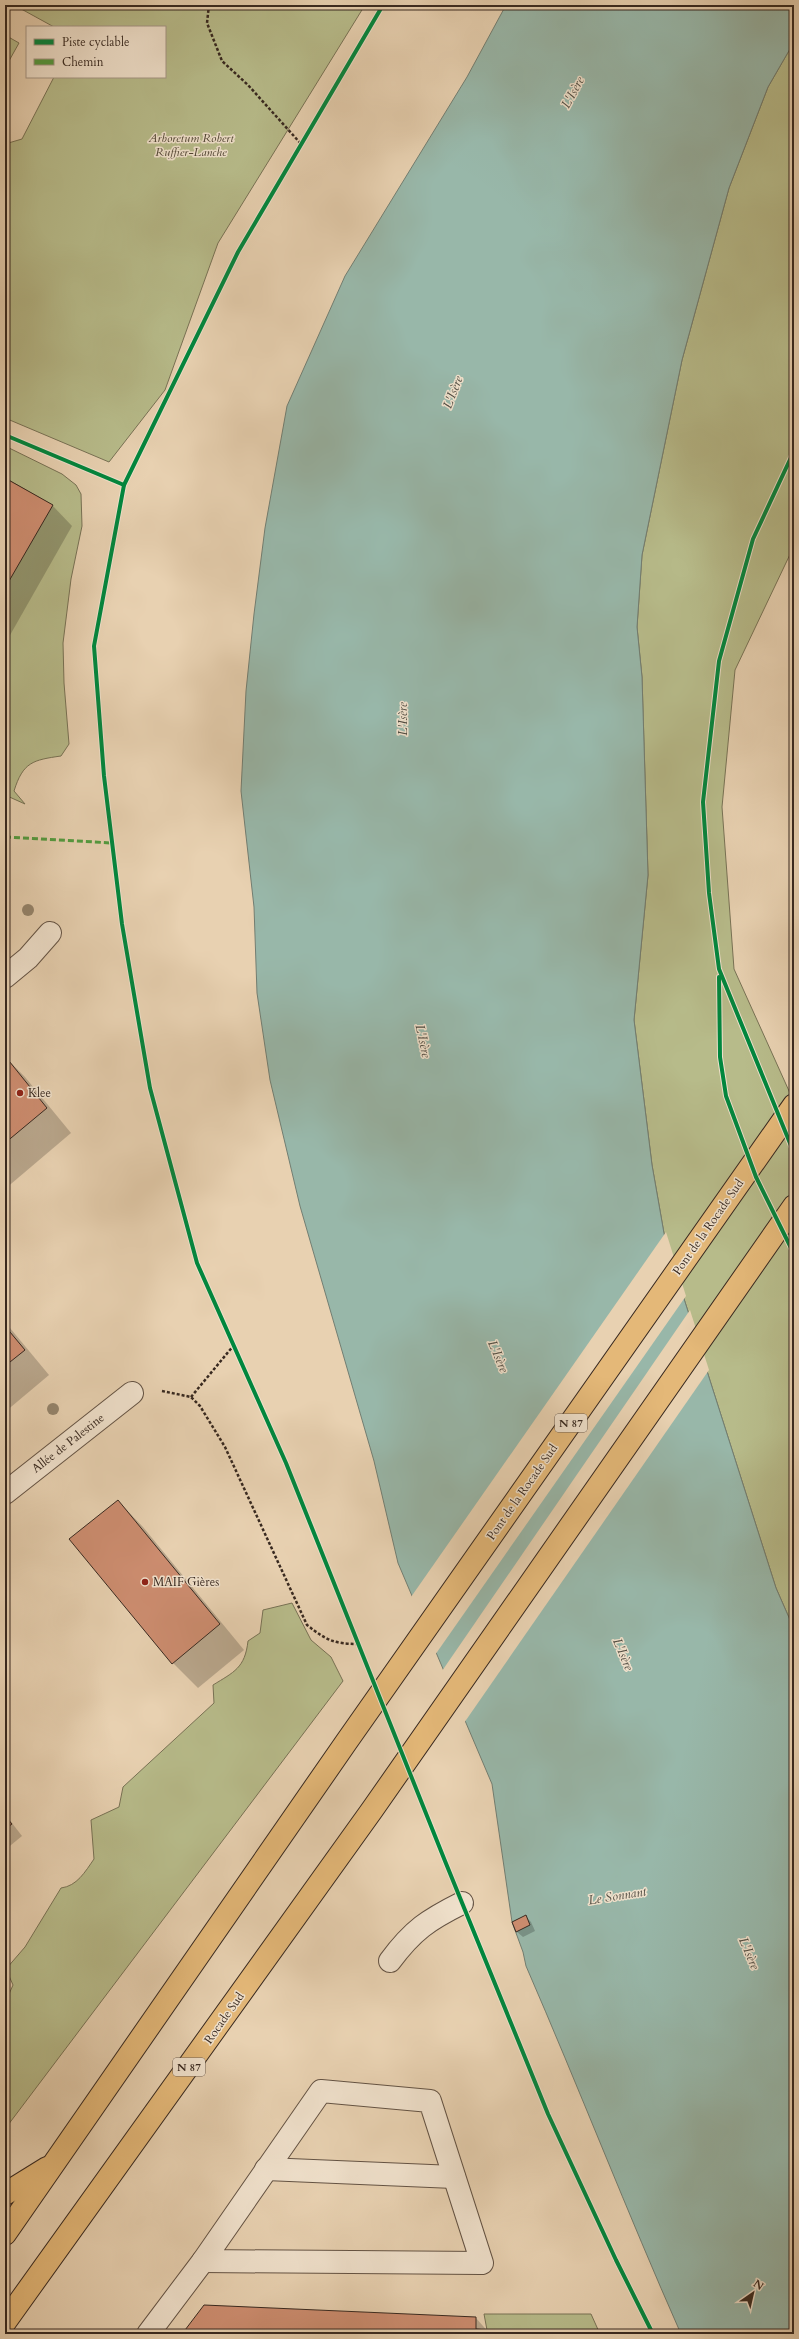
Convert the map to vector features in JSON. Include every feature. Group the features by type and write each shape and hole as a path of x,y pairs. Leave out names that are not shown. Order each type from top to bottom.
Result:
{"highway":[{"name":"Pont de la Rocade Sud","path":"56,2162 347,1741 794,1105"},
{"name":"Rocade Sud","path":"5,2322 372,1810 794,1206"},
{"path":"5,2194 56,2162"},
{"name":"N 87","path":"5,2234 56,2162"}],"street":[{"path":"5,977 28,958 50,932"},
{"name":"Allée de Palestine","path":"5,1493 132,1393"},
{"path":"390,1961 406,1939 430,1919 462,1903"},
{"path":"148,2334 203,2261 321,2091 430,2101 482,2263 203,2261"},
{"path":"266,2169 454,2177"}],"path":[{"path":"208,5 207,24 222,61 248,85 302,145"},
{"path":"191,1397 234,1345"},
{"path":"132,1393 168,1391 191,1397 200,1406 225,1446 307,1625 323,1637 338,1644 358,1644"}],"green space":[{"name":"Arboretum Robert Ruffier-Lanche","path":"14,5 365,5 218,243 165,390 109,462 5,418 5,144 22,139 53,78 166,78 166,26 52,26"},
{"path":"5,35 19,43 5,68"},
{"path":"794,42 794,546 735,670 722,807 734,969 794,1102 794,1629 776,1588 665,1239 652,1165 634,1020 648,875 642,677 637,627 642,555 682,360 729,188 768,87"},
{"path":"5,446 62,474 76,485 81,494 82,526 71,579 63,643 64,683 69,744 61,756 36,761 25,768 17,781 14,791 25,804 5,795 5,587 52,505 5,478"},
{"path":"292,1603 311,1640 331,1657 343,1681 5,2129 5,2003 13,1985 6,1969 25,1947 61,1888 67,1887 76,1881 94,1859 91,1820 119,1807 123,1787 214,1703 213,1685 233,1672 241,1663 248,1641 260,1633 263,1610"},
{"path":"484,2314 591,2314 600,2334 490,2334 487,2330"}],"water":[{"path":"506,5 794,5 794,42 768,87 729,188 682,360 642,555 637,627 642,677 648,875 634,1020 652,1165 665,1239 776,1588 794,1629 794,2334 681,2334 526,1966 523,1952 512,1922 492,1784 398,1563 374,1461 300,1206 270,1080 257,993 254,907 241,791 246,691 265,528 287,406 345,276 467,77"}],"pier":[{"path":"666,1232 686,1296 435,1655 411,1597"},
{"path":"690,1310 709,1370 464,1723 442,1671"}],"building":[{"path":"5,478 53,505 5,588"},
{"name":"Klee","path":"5,1056 47,1108 5,1143"},
{"path":"5,1326 25,1350 5,1366"},
{"name":"MAIF Gières","path":"118,1500 220,1624 172,1664 69,1539"},
{"path":"5,1816 12,1824 5,1829"},
{"path":"526,1915 530,1925 516,1932 512,1922"},
{"path":"204,2305 476,2317 476,2329 487,2330 490,2334 182,2334"}],"marked path":[{"path":"5,837 112,843"}],"cycle path":[{"path":"383,5 238,252 124,485 94,646 104,776 122,924 150,1088 197,1263 286,1463 548,2114 616,2260 653,2334"},
{"path":"5,435 124,485"},
{"path":"794,451 753,539 719,661 703,802 709,893 719,969 794,1153"},
{"path":"719,977 720,1057 726,1096 756,1177 794,1254"}],"place":[{"name":"Klee","path":"20,1093"},
{"name":"MAIF Gières","path":"145,1582"}],"water label":[{"name":"L'Isère","path":"572,92"},
{"name":"L'Isère","path":"452,392"},
{"name":"L'Isère","path":"402,719"},
{"name":"L'Isère","path":"424,1041"},
{"name":"L'Isère","path":"499,1356"},
{"name":"L'Isère","path":"624,1654"},
{"name":"Le Sonnant","path":"617,1895"},
{"name":"L'Isère","path":"750,1953"}]}
